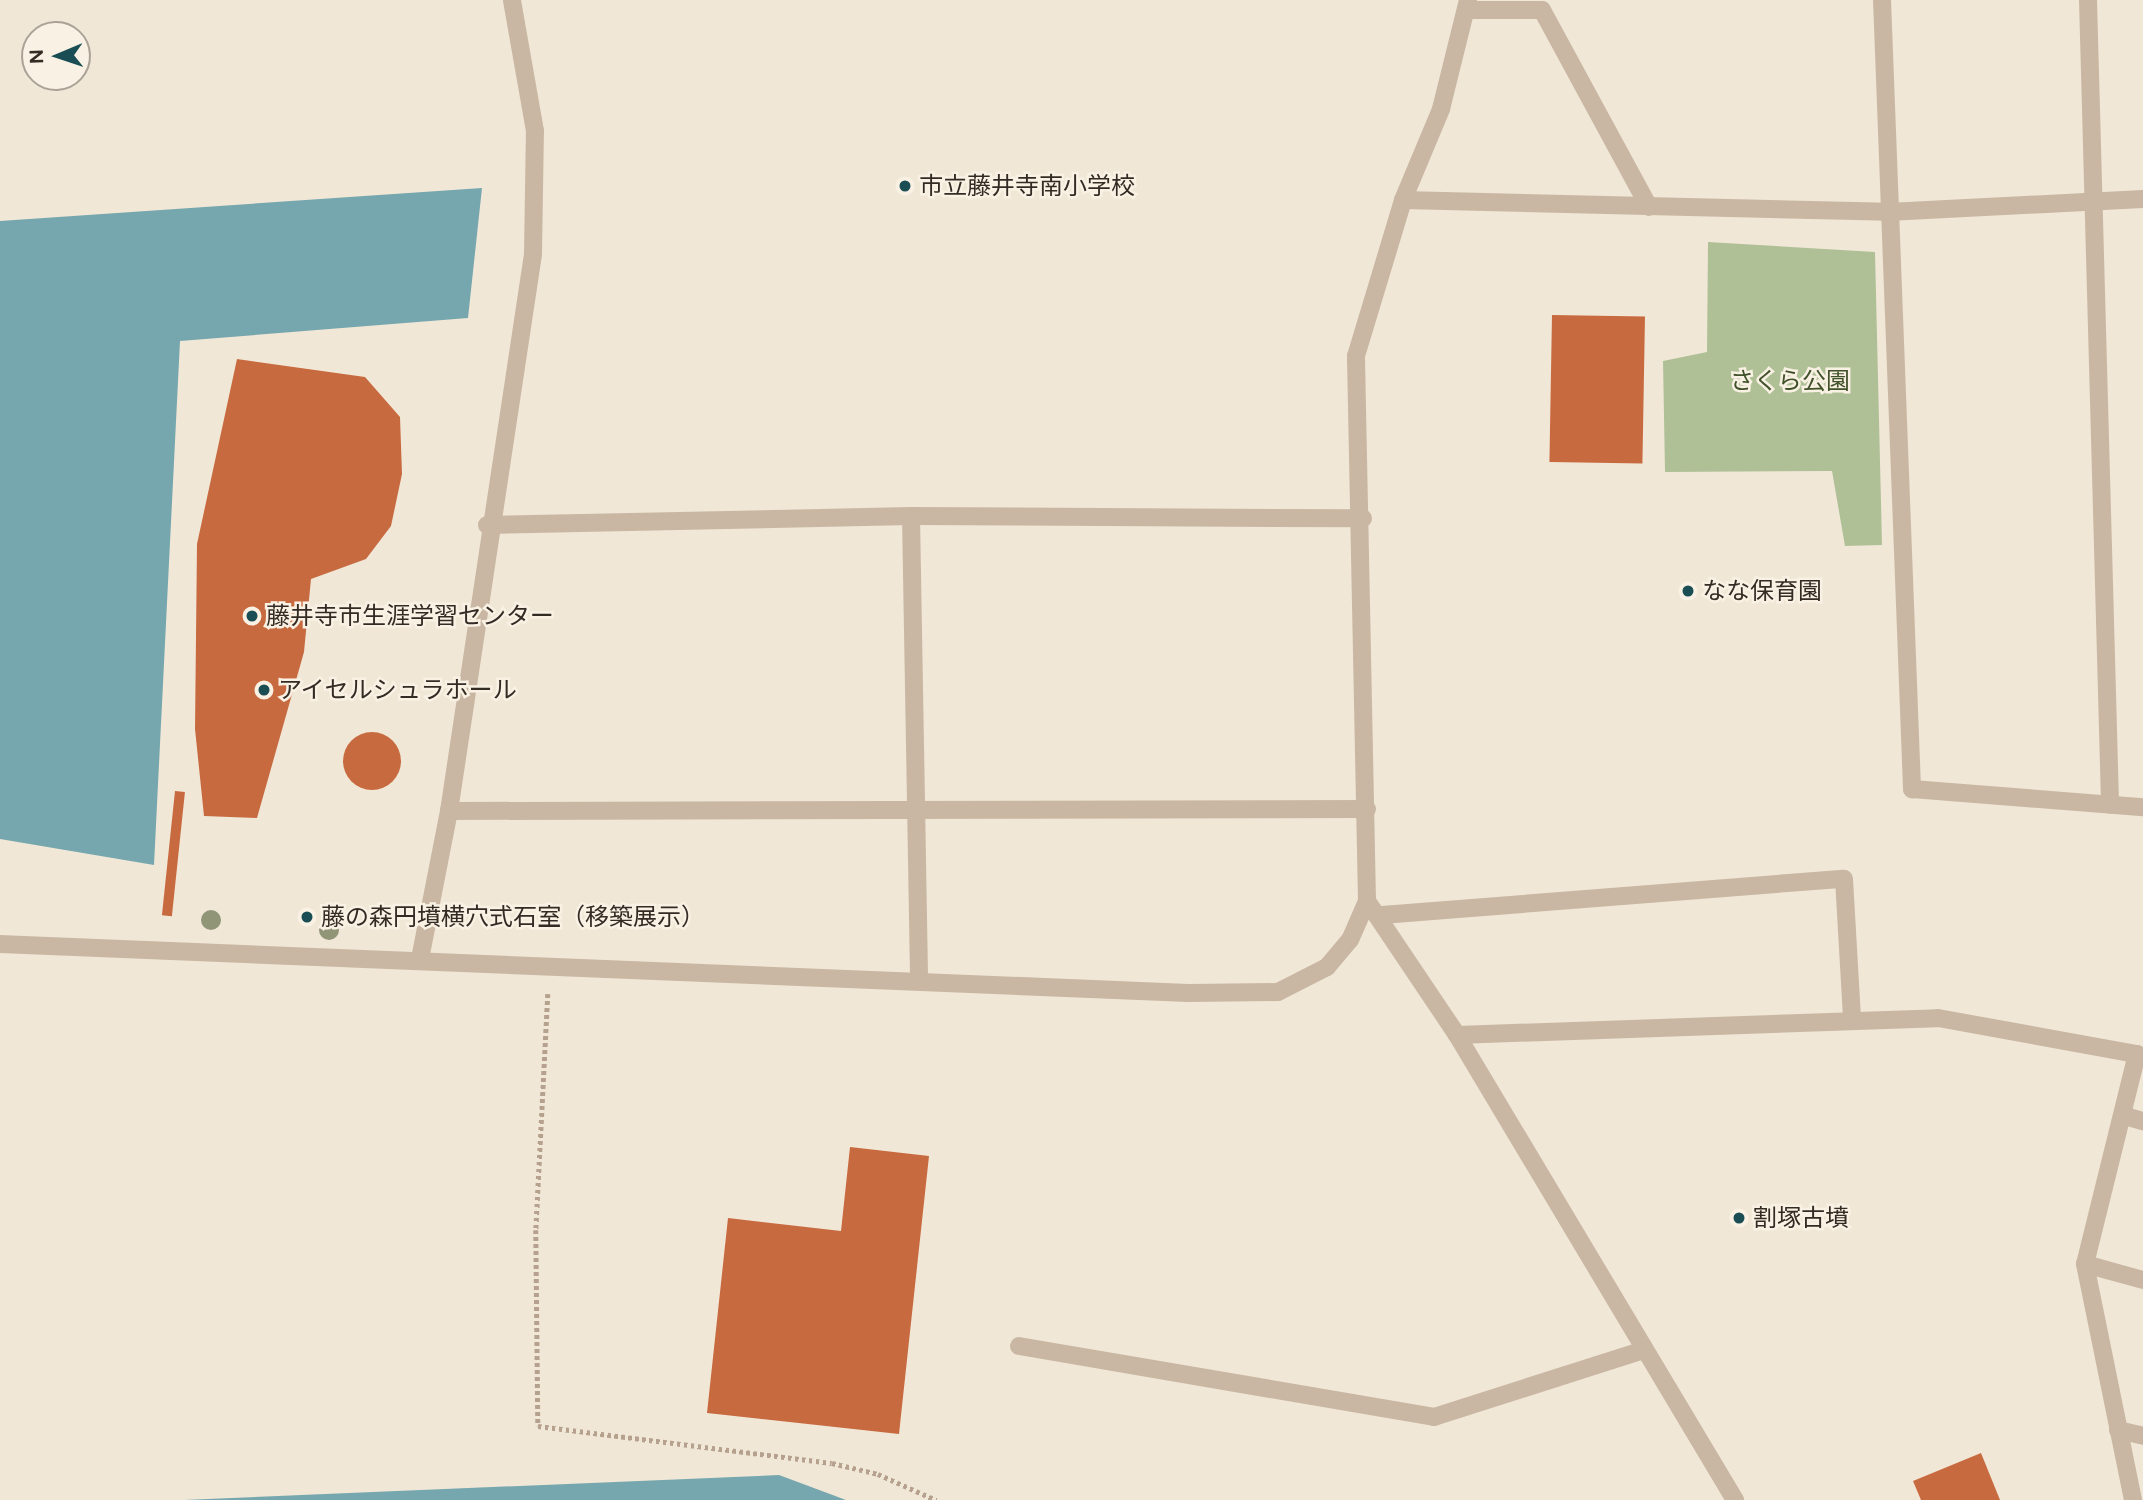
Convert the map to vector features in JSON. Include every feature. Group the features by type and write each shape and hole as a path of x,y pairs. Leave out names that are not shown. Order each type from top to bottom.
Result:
{"street":[{"path":"420,959 449,811 487,525 533,254 535,131 512,0"},
{"path":"1882,0 1912,789 2143,807"},
{"path":"2088,0 2110,805"},
{"path":"0,944 919,981 1278,992 1327,967 1350,940 1367,901 1363,518 1356,356 1403,201 1441,109 1468,5 1542,10 1649,207"},
{"path":"1403,201 1888,212 2143,198"},
{"path":"487,525 911,516 1363,518"},
{"path":"911,516 919,981"},
{"path":"449,811 1367,809"},
{"path":"1382,915 1844,879 1852,1019"},
{"path":"1367,901 1382,915 1457,1035 1641,1351 1735,1500"},
{"path":"1457,1035 1938,1017 2137,1054 2125,1116 2085,1264 2133,1500"},
{"path":"2125,1116 2143,1121"},
{"path":"2085,1264 2143,1280"},
{"path":"1020,1346 1434,1417 1641,1351"},
{"path":"2118,1430 2143,1436"}],"path":[{"path":"548,965 536,1230 538,1426 832,1463 878,1474 936,1500"}],"green space":[{"name":"さくら公園","path":"1708,242 1875,252 1882,545 1845,546 1832,471 1665,472 1663,361 1707,352"}],"water":[{"path":"482,188 468,318 180,341 154,865 0,839 0,221"},
{"path":"779,1475 846,1500 184,1500"}],"building":[{"path":"1552,315 1645,317 1642,464 1549,462"},
{"name":"藤井寺市生涯学習センター","path":"237,359 365,377 400,417 402,474 391,526 366,559 311,579 304,652 257,818 204,816 195,729 197,544"},
{"path":"372,732 388,737 396,745 401,761 396,777 388,785 372,790 356,785 348,777 343,761 348,745 356,737"},
{"path":"175,791 185,792 172,916 162,915"},
{"path":"850,1147 929,1156 899,1434 707,1413 728,1218 841,1231"},
{"path":"1981,1453 2000,1500 1921,1500 1913,1481"}],"place":[{"name":"市立藤井寺南小学校","path":"905,186"},
{"name":"なな保育園","path":"1688,591"},
{"name":"藤井寺市生涯学習センター","path":"252,616"},
{"name":"アイセルシュラホール","path":"264,690"},
{"name":"藤の森円墳横穴式石室（移築展示）","path":"307,917"},
{"name":"割塚古墳","path":"1739,1218"}]}
